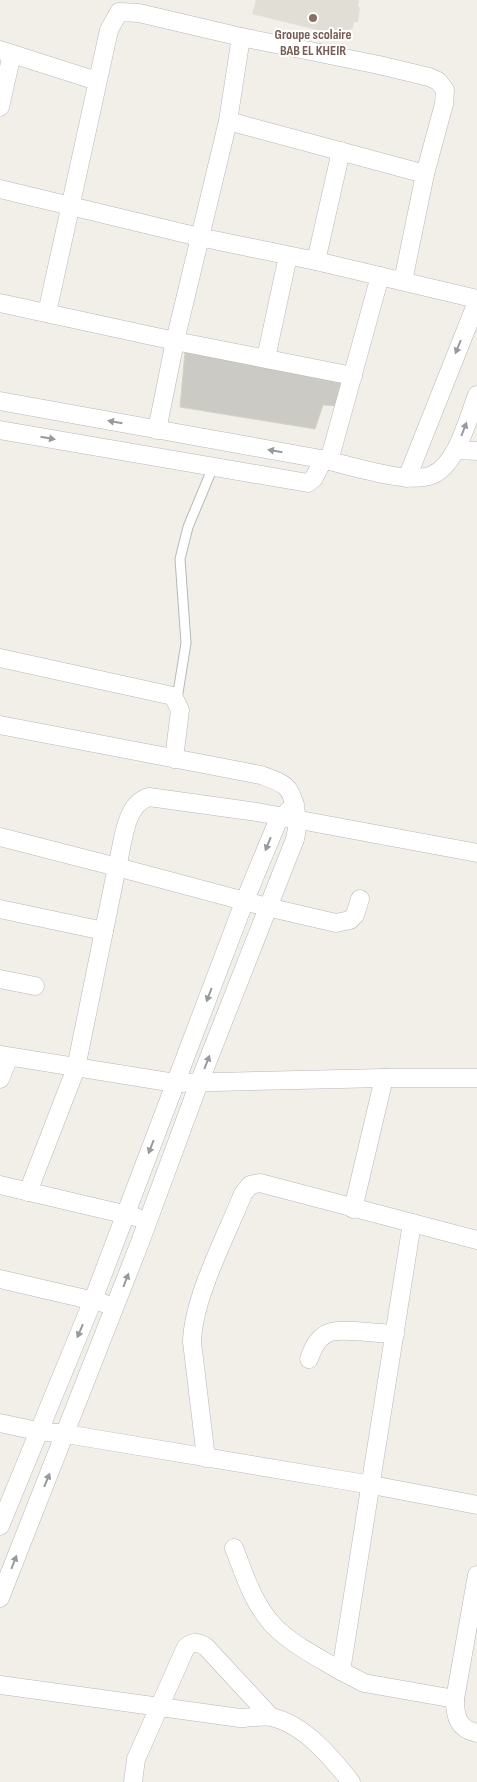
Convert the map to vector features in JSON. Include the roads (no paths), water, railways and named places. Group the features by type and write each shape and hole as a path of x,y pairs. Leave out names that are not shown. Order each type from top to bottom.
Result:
{"street":[{"path":"47,313 109,30 116,15 122,11 139,13 241,37 379,65 438,81 445,90 444,104 425,174 403,281"},
{"path":"157,430 175,341 228,121 241,37"},
{"path":"0,108 6,52 97,81"},
{"path":"228,121 425,174"},
{"path":"316,261 341,151"},
{"path":"0,189 200,238 316,261 477,300 407,478"},
{"path":"266,358 288,256"},
{"path":"0,430 308,484 326,460 353,376 380,276"},
{"path":"0,303 175,341 353,376"},
{"path":"0,402 326,460 407,478 424,478 439,472 451,460 477,395"},
{"path":"213,467 218,441"},
{"path":"456,450 477,452"},
{"path":"0,658 167,693 177,700 180,710 174,759"},
{"path":"0,725 268,777 287,787 294,797 290,819 245,900 93,1300 37,1431 1,1522 28,1525"},
{"path":"28,1192 76,1068 130,814 137,802 142,799 158,797 372,832 477,853"},
{"path":"0,1598 116,1306 199,1083 295,839 290,819"},
{"path":"0,837 267,907 343,922 355,915 360,899"},
{"path":"0,909 104,931"},
{"path":"0,979 35,986"},
{"path":"0,1079 4,1056 175,1083 384,1078 477,1078"},
{"path":"353,1209 384,1078"},
{"path":"206,1458 192,1342 192,1326 198,1303 243,1194 250,1185 260,1183 353,1209 477,1240"},
{"path":"0,1185 148,1220"},
{"path":"341,1671 372,1485 412,1223"},
{"path":"0,1279 116,1306"},
{"path":"309,1359 313,1347 322,1336 332,1332 395,1334"},
{"path":"0,1423 37,1431 66,1434 372,1485 477,1505"},
{"path":"234,1548 250,1589 261,1610 276,1628 293,1642 364,1683 455,1699"},
{"path":"477,1575 455,1699 455,1716 459,1723 468,1732 477,1733"},
{"path":"133,1782 136,1759 158,1708 186,1647 195,1642 206,1647 270,1716 306,1735 338,1766 351,1782"},
{"path":"0,1685 240,1718 270,1716"}],"lane":[{"path":"177,700 186,643 180,559 188,527 213,467"}],"place":[{"name":"Groupe scolaire BAB EL KHEIR","path":"313,18"}]}
